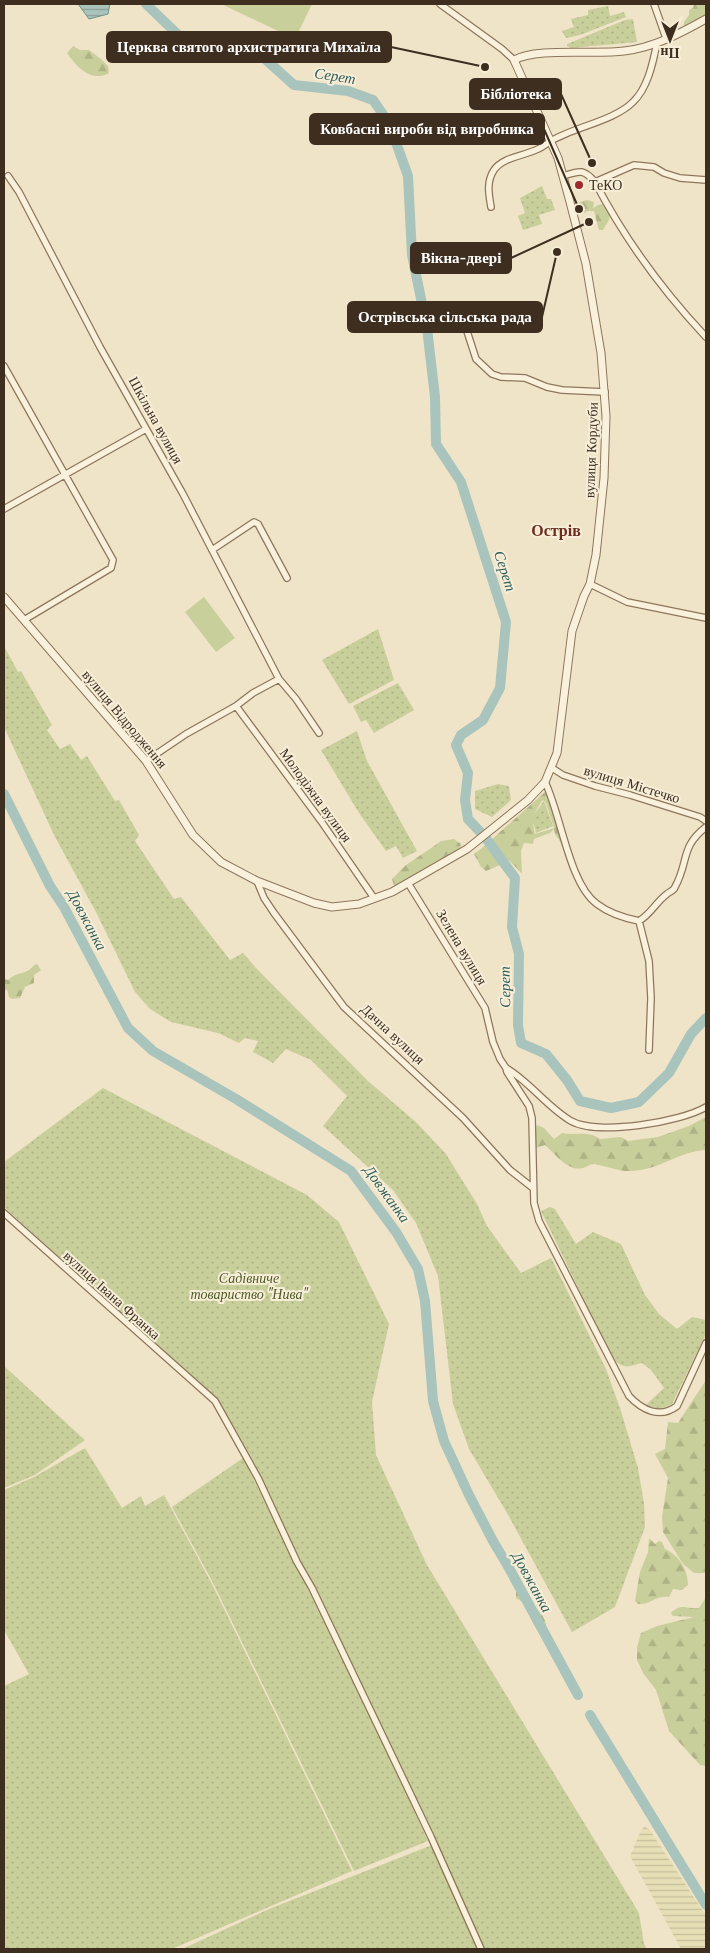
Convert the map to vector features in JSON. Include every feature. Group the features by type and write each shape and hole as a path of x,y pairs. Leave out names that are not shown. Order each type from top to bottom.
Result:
{"street":[{"path":"440,4 502,49 514,60 529,54 625,51 656,43 706,19"},
{"path":"654,4 666,38"},
{"path":"491,207 488,191 494,170 507,160 538,150 550,141 621,110 634,102 650,73 656,43"},
{"name":"вулиця Кордуби","path":"468,849 528,800 545,782 552,768 561,732 572,631 590,584 596,556 604,478 605,392 601,352 586,264 563,176 550,141 514,60"},
{"path":"595,182 634,165 654,167 664,173 680,178 706,180"},
{"path":"563,176 584,172 595,182 627,237 706,337"},
{"name":"Шкільна вулиця","path":"8,176 212,550 279,679 319,733"},
{"path":"447,306 464,322 476,359 492,374 501,377 525,378 547,387 562,390 605,392"},
{"path":"4,366 111,556 113,565 105,572 24,620"},
{"path":"4,509 146,428"},
{"path":"212,550 254,522 258,524 286,578"},
{"path":"590,584 627,602 706,618"},
{"name":"вулиця Відродження","path":"4,597 146,761 182,819 199,842 221,862 257,882 314,903 332,907 353,905 408,883 468,849"},
{"path":"146,761 186,734 279,679"},
{"name":"Молодіжна вулиця","path":"236,706 321,821 374,898"},
{"name":"вулиця Містечко","path":"552,768 564,775 595,786 700,817 706,821"},
{"path":"545,782 551,794 573,865 590,897 596,904 612,913 640,921"},
{"path":"640,921 655,908 664,896 675,890 690,844 693,838 706,827"},
{"name":"Дачна вулиця","path":"257,882 274,914 344,1007 463,1118 510,1170 533,1188"},
{"name":"Зелена вулиця","path":"408,883 485,1008 493,1042 506,1068 569,1120 584,1126 606,1129 622,1128 689,1114 706,1107"},
{"path":"640,921 649,961 651,998 649,1050"},
{"path":"506,1068 506,1072 528,1106 532,1118 534,1203 540,1221 629,1396 638,1406 660,1413 670,1411 677,1406 706,1343"},
{"path":"689,1114 706,1112"},
{"name":"вулиця Івана Франка","path":"4,1213 188,1378 207,1392 217,1405 258,1478 431,1837 481,1949"}],"shaded area":[{"path":"644,1826 650,1830 706,1916 706,1949 681,1949 630,1856"}],"green space":[{"path":"221,4 312,4 295,39"},
{"path":"694,4 706,4 706,16 684,27 689,10 693,8"},
{"path":"608,6 610,16 624,12 626,17 580,35 566,38 562,31 574,27 571,19 588,15 588,10"},
{"path":"633,19 637,42 571,48 567,46 567,44 625,20"},
{"path":"73,46 80,50 89,50 101,59 108,66 109,73 96,76 85,72 67,53"},
{"path":"542,186 547,199 551,199 555,210 539,215 542,224 523,230 518,216 525,213 520,198"},
{"path":"587,200 594,202 593,208 603,204 610,212 609,220 603,230 599,230 594,211 588,211 580,215 578,213 577,204"},
{"path":"204,597 235,638 216,652 185,612"},
{"path":"378,629 394,680 349,704 322,660"},
{"path":"4,646 18,672 21,671 52,725 47,730 60,749 70,744 81,760 87,756 115,801 119,800 139,835 135,841 174,899 181,897 230,960 243,953 368,1081 417,1123 446,1154 477,1204 487,1226 521,1273 551,1258 606,1369 638,1468 644,1503 645,1527 615,1607 572,1632 507,1513 469,1449 453,1404 438,1276 416,1223 393,1190 323,1126 347,1096 311,1060 286,1049 273,1063 253,1052 258,1041 245,1038 239,1043 218,1033 171,1022 150,1009 135,992 96,912 55,837 4,727"},
{"path":"398,683 414,710 374,733 366,720 361,722 353,706"},
{"path":"357,731 367,761 417,851 403,858 396,846 386,851 359,813 321,750"},
{"path":"498,784 509,786 511,800 492,817 475,809 475,791"},
{"path":"545,792 548,795 564,840 561,843 554,829 550,833 534,839 533,844 524,843 521,851 522,874 497,849 491,840","holes":["543,800 546,803 554,828 535,834 533,824 535,812"]},
{"path":"544,801 553,826 536,833 532,817"},
{"path":"454,839 461,844 457,859 401,888 394,886 392,879 406,865 441,841"},
{"path":"487,844 495,852 500,865 486,871 481,867 474,854"},
{"path":"37,964 41,970 34,975 34,983 25,987 20,998 12,999 9,997 7,989 4,992 4,979 8,980"},
{"name":"Садівниче товариство \"Нива\"","path":"103,1088 307,1195 339,1222 389,1324 372,1402 376,1455 427,1565 639,1913 644,1944 647,1949 484,1949 285,1531 217,1400 4,1207 4,1162"},
{"path":"706,1117 706,1150 696,1151 642,1170 622,1171 594,1164 577,1169 567,1165 545,1145 536,1148 533,1145 532,1133 537,1125 544,1128 554,1139 562,1133 586,1134 600,1139 621,1137 628,1141 658,1137 689,1126"},
{"path":"550,1207 555,1209 576,1244 593,1232 621,1244 645,1295 659,1314 677,1329 692,1317 706,1320 706,1334 672,1404 660,1409 646,1405 664,1388 651,1370 642,1363 625,1366 613,1360 541,1211"},
{"path":"4,1366 85,1440 35,1475 4,1488"},
{"path":"706,1380 706,1566 705,1573 694,1573 683,1564 663,1532 662,1517 668,1478 655,1454 665,1449 668,1422 678,1423"},
{"path":"85,1448 122,1508 141,1496 145,1506 164,1495 212,1584 352,1871 172,1949 4,1949 4,1686 29,1674 4,1630 4,1490 34,1477"},
{"path":"243,1458 365,1704 428,1841 354,1871 213,1583 172,1507"},
{"path":"649,1539 655,1544 659,1541 662,1542 665,1549 678,1559 688,1579 688,1585 682,1590 673,1589 669,1597 660,1597 638,1604 635,1601 640,1572 648,1552"},
{"path":"511,1577 515,1577 519,1586 526,1590 526,1601 542,1614 546,1623 546,1633 535,1627 526,1605 516,1598 516,1587 510,1581"},
{"path":"706,1597 706,1766 700,1765 669,1731 656,1690 643,1673 637,1660 637,1647 641,1633 657,1626 694,1617 673,1616 671,1613 682,1607 699,1608"},
{"path":"432,1845 479,1949 182,1949 269,1909"}],"water":[{"path":"78,4 110,4 108,14 89,19"}],"waterway":[{"name":"Серет","path":"146,4 194,50 253,48 294,85 348,91 373,100 389,123 408,176 412,255 427,328 435,397 436,444 461,482 506,622 500,688 483,720 461,735 456,745 468,773 465,800 468,819 485,837 515,878 512,927 519,954 518,1025 521,1043 546,1054 567,1080 580,1101 611,1108 639,1102 669,1073 691,1034 706,1018"},
{"name":"Довжанка","path":"4,794 50,886 64,907 128,1028 153,1051 236,1099 351,1171 396,1232 418,1269 425,1301 433,1401 444,1441 493,1541 578,1695"},
{"name":"Довжанка","path":"590,1715 706,1905"}],"place":[{"name":"Церква святого архистратига Михаїла","path":"485,67"},
{"name":"Бібліотека","path":"592,163"},
{"name":"ТеКО","path":"579,185"},
{"name":"Ковбасні вироби від виробника","path":"579,209"},
{"name":"Вікна-двері","path":"589,222"},
{"name":"Острівська сільська рада","path":"557,252"}],"district":[{"name":"Острів","path":"556,530"}]}
